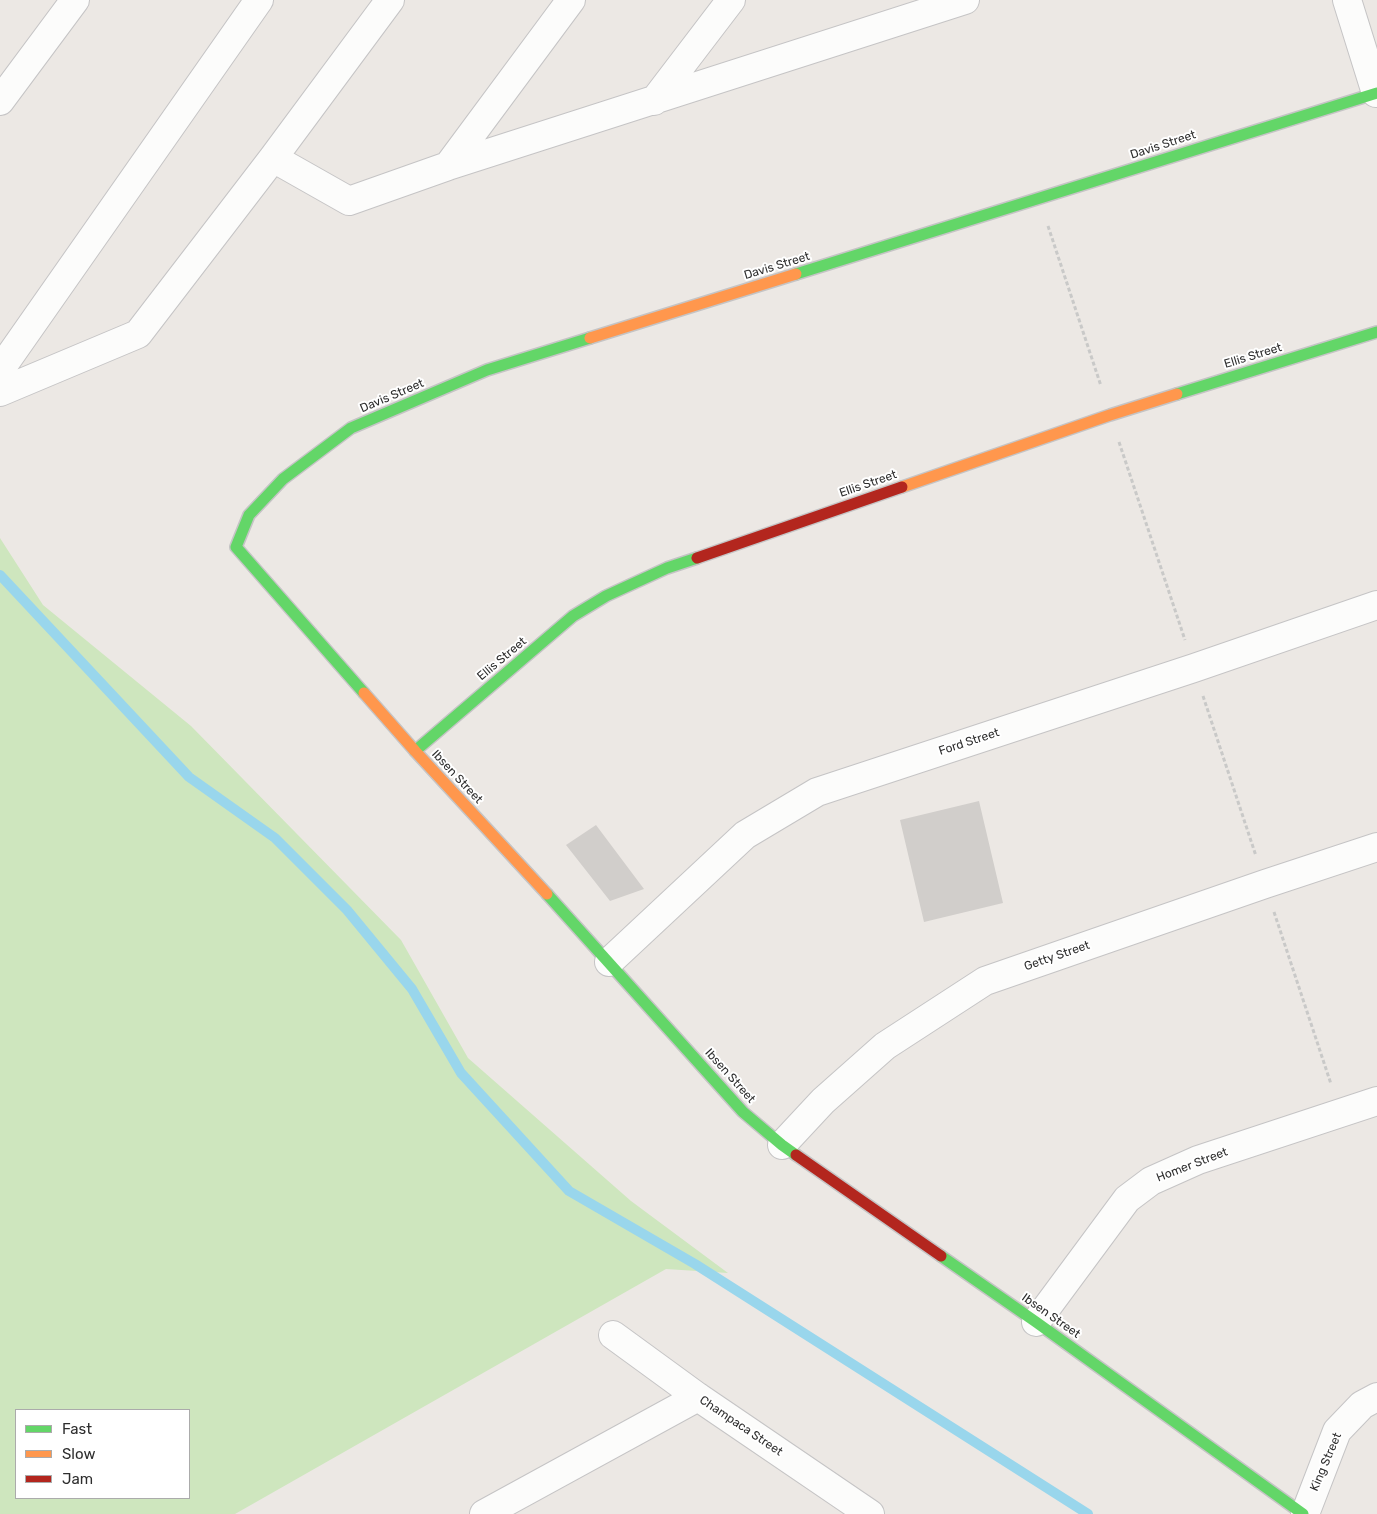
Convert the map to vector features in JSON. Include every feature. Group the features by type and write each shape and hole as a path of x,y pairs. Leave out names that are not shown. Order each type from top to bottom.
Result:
{"street":[{"path":"0,101 75,0"},
{"path":"0,370 259,0"},
{"path":"0,392 138,334 273,158 390,0"},
{"path":"448,166 571,0"},
{"path":"654,101 732,0"},
{"path":"273,158 350,201 448,166 965,0"},
{"path":"1347,0 1377,93"},
{"name":"Davis Street","path":"236,547 249,515 283,479 351,428 487,370 1039,200 1377,93"},
{"name":"Ellis Street","path":"414,751 573,616 606,596 667,568 1110,415 1377,332"},
{"name":"Ibsen Street","path":"236,547 414,751 743,1112 782,1145 1036,1322 1304,1514"},
{"name":"Ford Street","path":"608,962 745,835 817,792 1194,668 1377,605"},
{"name":"Getty Street","path":"782,1145 823,1101 885,1046 985,981 1377,847"},
{"name":"Homer Street","path":"1036,1322 1127,1199 1151,1180 1198,1160 1377,1101"},
{"name":"Champaca Street","path":"613,1335 698,1397 870,1514"},
{"path":"484,1514 698,1397"},
{"name":"King Street","path":"1304,1514 1337,1431 1362,1405 1377,1397"}],"green space":[{"path":"0,538 43,605 191,726 401,940 468,1058 631,1201 728,1273 666,1269 235,1514 0,1514"}],"building":[{"path":"979,801 1003,903 924,922 900,820"},
{"path":"596,825 644,889 610,901 566,845"}],"waterway":[{"path":"0,575 189,777 275,838 347,910 412,989 461,1073 569,1191 695,1264 1088,1514"}],"traffic: fast":[{"path":"796,274 1377,93"},
{"path":"1177,394 1377,332"},
{"path":"364,693 236,547 249,515 283,479 351,428 487,370 590,338"},
{"path":"415,751 573,616 606,596 667,568 697,558"},
{"path":"547,894 743,1112 796,1155"},
{"path":"941,1256 1303,1514"}],"traffic: slow":[{"path":"590,338 796,274"},
{"path":"902,487 1110,415 1177,394"},
{"path":"364,693 547,894"}],"traffic: jam":[{"path":"697,558 902,487"},
{"path":"796,1155 941,1256"}]}
